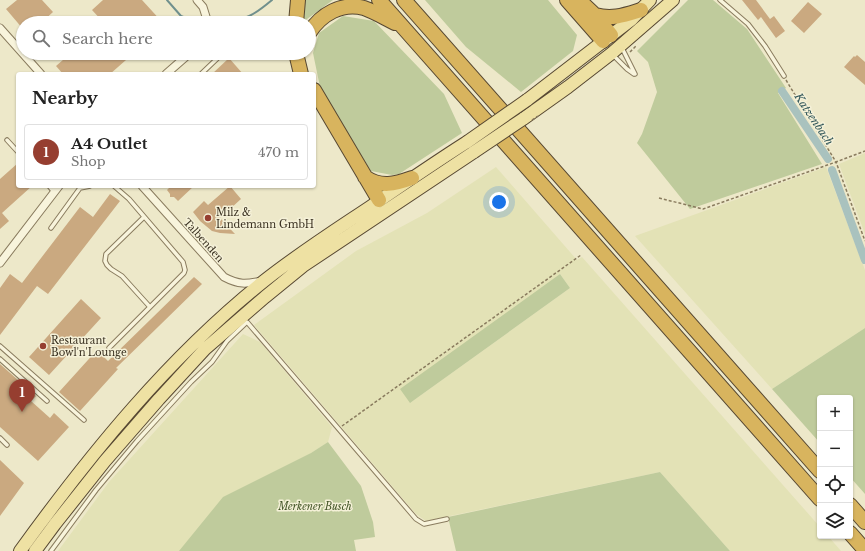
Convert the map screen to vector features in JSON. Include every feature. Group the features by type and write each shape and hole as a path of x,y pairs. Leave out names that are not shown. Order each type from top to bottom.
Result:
{"highway":[{"path":"297,16 298,0"},
{"path":"379,0 817,496"},
{"path":"404,0 817,468"},
{"path":"411,0 429,29"},
{"path":"567,0 607,38"},
{"path":"579,0 595,15 607,38"},
{"path":"595,15 604,18 616,18 645,5"},
{"path":"316,23 332,11 346,7 356,7 365,9 403,27"},
{"path":"298,60 301,72"},
{"path":"305,60 307,72"},
{"path":"316,93 365,177 377,206"},
{"path":"316,104 377,206"},
{"path":"365,177 374,182 386,184 394,184 412,178"},
{"path":"853,508 865,522"},
{"path":"853,536 865,550"}],"main road":[{"path":"20,551 96,450 150,389 194,342 264,281 299,254 377,206 474,152 535,111 616,50 673,0"},
{"path":"35,551 105,461 205,349 265,297 412,178 527,100 607,38 645,5"},
{"path":"607,38 616,50"}],"street":[{"path":"197,0 203,7 206,16"},
{"path":"0,28 16,46"},
{"path":"29,60 39,72"},
{"path":"168,72 182,60"},
{"name":"Talbenden","path":"144,188 224,277 233,282 244,284 264,281"},
{"path":"0,263 57,189"}],"lane":[{"path":"720,0 748,24 765,46 784,76"},
{"path":"616,50 634,74 627,69 616,50"},
{"path":"203,72 216,60"},
{"path":"7,140 16,150"},
{"path":"51,228 77,188"},
{"path":"109,348 184,273 185,266 129,199 116,188"},
{"path":"144,217 106,254 105,258 107,265 122,276 150,307"},
{"path":"52,551 96,490 190,382 212,362 227,341 247,322 416,519 424,524 447,519"},
{"path":"0,346 84,420"},
{"path":"0,359 47,402"},
{"path":"0,438 7,445"}],"path":[{"path":"784,76 836,162 865,241"},
{"path":"659,198 703,208 865,151"},
{"path":"339,429 581,255"}],"green space":[{"path":"305,0 333,0 311,16 304,16"},
{"path":"425,0 548,0 577,35 573,51 521,92 466,47"},
{"path":"688,0 713,0 747,29 786,88 778,93 822,164 690,209 637,143 642,134 657,92 648,62 637,51"},
{"path":"343,16 374,21 444,94 462,133 399,174 392,175 371,171 320,87 314,60 316,60 316,43 319,33"},
{"path":"865,153 865,234 839,164"},
{"path":"496,167 577,260 582,257 817,524 817,539 831,539 841,551 730,551 660,472 426,521 416,514 254,325 356,251 427,213","holes":["560,274 570,288 410,403"]},
{"path":"826,167 865,270 865,328 772,389 635,236"},
{"path":"560,274 570,288 410,403 400,389"},
{"path":"865,328 865,494 853,480 853,395 817,395 817,440 772,389"},
{"path":"243,334 260,342 332,427 328,442 218,515 195,551 58,551 109,482"},
{"name":"Merkener Busch","path":"328,442 361,486 373,522 375,537 354,540 356,551 179,551 223,497 311,453"},
{"path":"660,472 730,551 456,551 448,517"}],"building":[{"path":"17,0 42,0 53,12 49,16 16,16 16,21 6,9"},
{"path":"103,0 142,0 157,16 98,16 92,10"},
{"path":"742,0 756,0 770,19 774,16 785,31 776,38 761,17 758,20"},
{"path":"808,2 822,14 804,33 791,21"},
{"path":"857,55 865,62 865,85 844,67 854,56 855,57"},
{"path":"63,60 126,60 112,72 61,72 56,66"},
{"path":"227,60 231,60 241,72 214,72"},
{"path":"16,165 16,188 30,188 2,213 9,221 0,229 0,179"},
{"path":"169,188 192,188 178,201 174,197 170,197 167,190"},
{"path":"228,188 232,188 241,199 220,218 235,234 212,231 200,221 193,212 204,201 208,205"},
{"path":"110,194 120,201 48,294 37,286 0,335 0,288 10,274 22,283 80,207 93,217"},
{"path":"194,277 202,284 116,368 118,369 80,411 59,392 97,350 108,361"},
{"path":"81,299 101,318 49,375 29,357"},
{"path":"0,364 36,396 31,401 50,418 54,413 69,427 38,461 0,427"},
{"path":"0,460 24,483 0,516"}],"waterway":[{"path":"167,0 181,16"},
{"path":"249,16 260,10 272,0"},
{"name":"Katzenbach","path":"782,91 828,159"},
{"name":"Katzenbach","path":"832,170 865,260"}],"place":[{"name":"Milz & Lindemann GmbH","path":"208,218"},
{"name":"Restaurant Bowl'n'Lounge","path":"43,346"},
{"name":"A4 Outlet","path":"22,412"}]}
